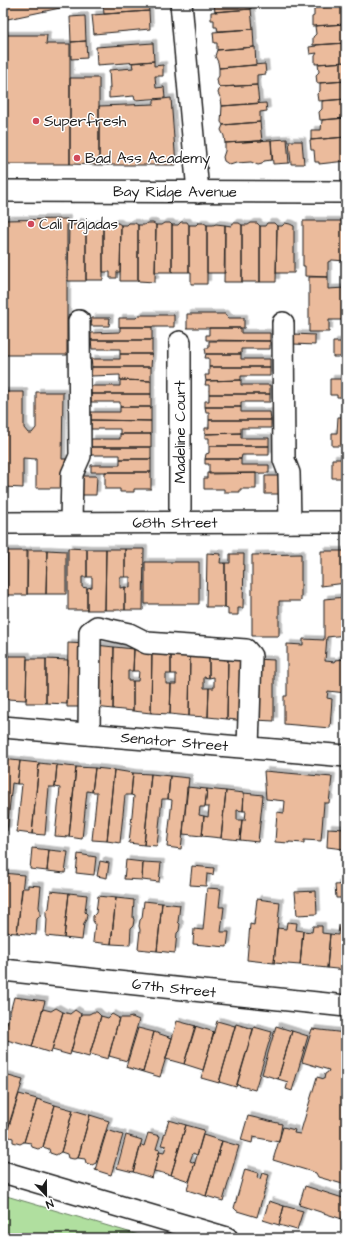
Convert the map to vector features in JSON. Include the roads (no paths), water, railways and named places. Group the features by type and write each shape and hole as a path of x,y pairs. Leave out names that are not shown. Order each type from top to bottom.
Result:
{"street":[{"path":"181,3 198,192"},
{"name":"Bay Ridge Avenue","path":"3,191 346,192"},
{"path":"71,522 72,474 80,456 79,321"},
{"path":"283,323 284,460 288,473 290,522"},
{"name":"Madeline Court","path":"180,342 180,522"},
{"name":"68th Street","path":"3,523 346,522"},
{"path":"89,734 90,632 97,627 129,634 147,643 246,650 251,656 248,748"},
{"name":"Senator Street","path":"3,727 346,756"},
{"name":"67th Street","path":"3,970 346,1006"},
{"path":"3,1172 228,1238"}],"place":[{"name":"Superfresh","path":"36,121"},
{"name":"Bad Ass Academy","path":"77,158"},
{"name":"Cali Tajadas","path":"31,224"}]}
